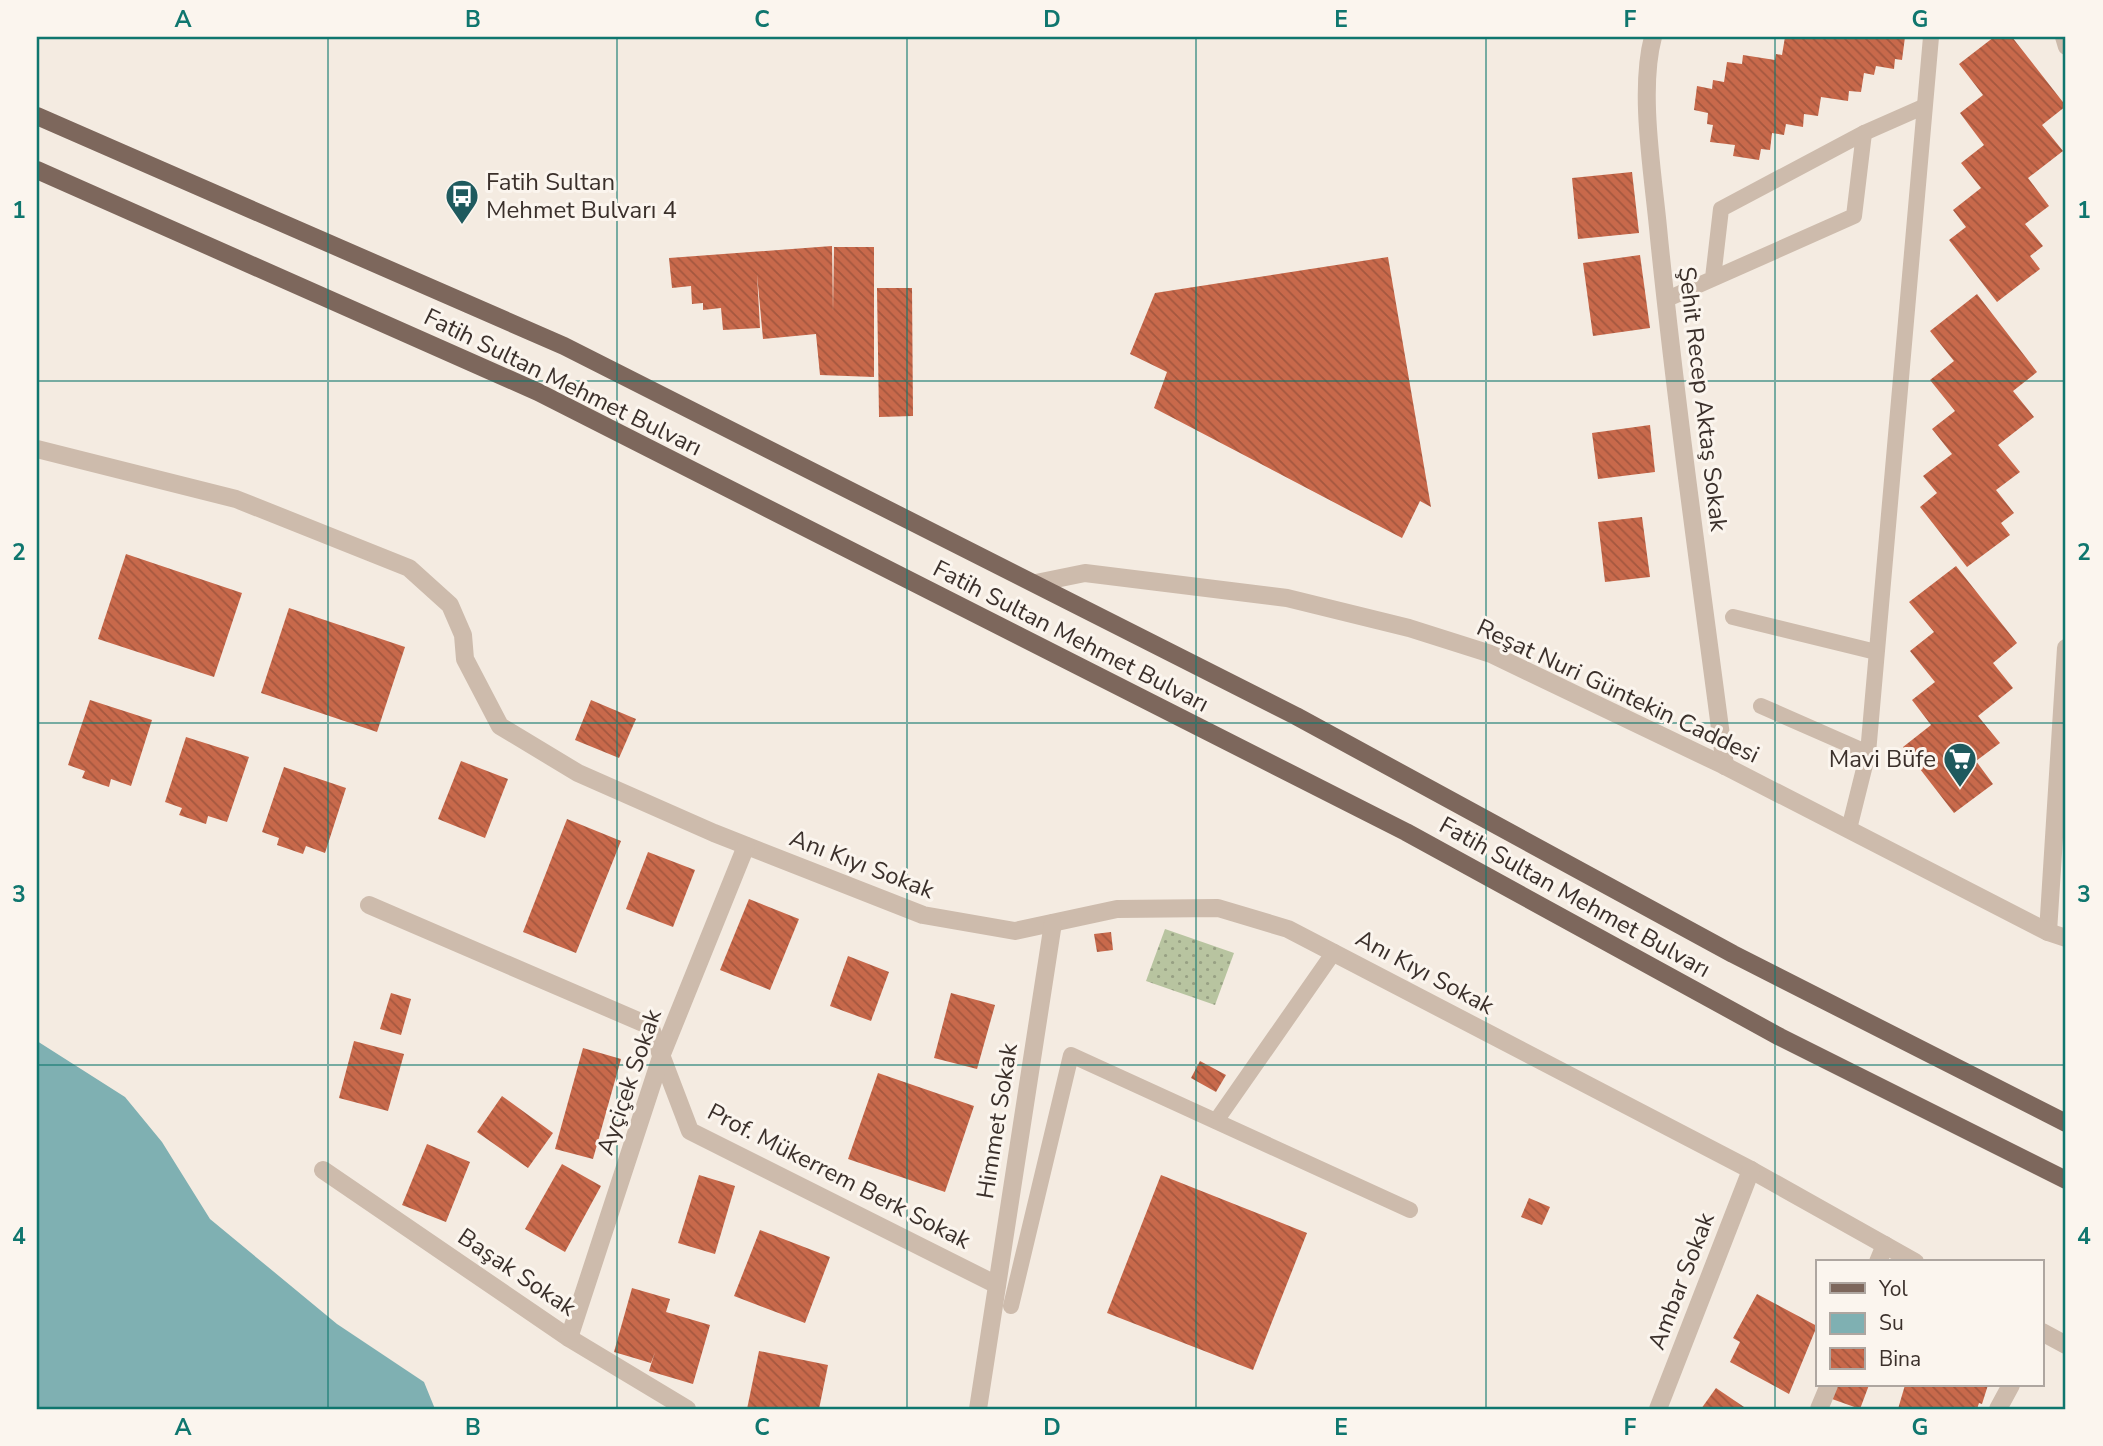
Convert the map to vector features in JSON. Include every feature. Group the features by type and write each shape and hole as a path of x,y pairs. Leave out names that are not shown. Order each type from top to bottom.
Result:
{"main road":[{"name":"Fatih Sultan Mehmet Bulvarı","path":"37,116 564,346 1036,583 1460,803 1733,954 2066,1123"},
{"name":"Fatih Sultan Mehmet Bulvarı","path":"37,170 538,392 1406,832 1768,1031 2066,1180"}],"street":[{"name":"Şehit Recep Aktaş Sokak","path":"1653,37 1648,55 1649,132 1665,300 1725,766"},
{"name":"Anı Kıyı Sokak","path":"37,449 236,499 409,568 450,605 463,635 465,659 500,726 578,773 746,846 923,915 1015,931 1117,909 1218,908 1288,929 1751,1170 1881,1254 1906,1260"},
{"name":"Reşat Nuri Güntekin Caddesi","path":"1036,583 1085,573 1170,581 1287,598 1409,628 1491,654 1725,766 2048,932 2066,938"},
{"path":"2048,932 2066,649"},
{"name":"Ayçiçek Sokak","path":"569,1338 662,1054 746,846"},
{"name":"Prof. Mükerrem Berk Sokak","path":"369,905 650,1027 691,1131 997,1285"},
{"name":"Himmet Sokak","path":"978,1409 1053,923"},
{"name":"Başak Sokak","path":"323,1170 569,1338 687,1409"},
{"name":"Ambar Sokak","path":"1658,1409 1751,1170"},
{"path":"2044,1333 2066,1345"},
{"path":"1819,1409 1829,1386"},
{"path":"1998,1409 2010,1386"}],"lane":[{"path":"1849,829 1868,754 1931,37"},
{"path":"2063,37 2066,47"},
{"path":"1713,278 1721,209 1864,133 1923,107"},
{"path":"1665,300 1854,216 1864,133"},
{"path":"1733,617 1876,652"},
{"path":"1761,706 1868,754"},
{"path":"1216,1121 1334,952"},
{"path":"1011,1306 1071,1055 1410,1210"}],"green space":[{"path":"1165,929 1234,953 1215,1005 1146,981"}],"water":[{"path":"37,1041 125,1097 162,1142 210,1219 337,1324 424,1382 435,1409 37,1409"}],"building":[{"path":"1785,37 1905,37 1902,60 1895,59 1894,69 1876,66 1874,75 1864,73 1861,92 1849,91 1848,101 1821,97 1818,116 1804,114 1803,127 1786,124 1784,135 1772,133 1770,150 1761,149 1759,160 1733,156 1735,145 1710,142 1713,125 1707,124 1708,113 1694,110 1697,86 1712,89 1713,80 1724,82 1727,62 1742,64 1743,55 1775,60 1776,54 1782,55"},
{"path":"1994,37 2012,37 2066,106 2042,125 2063,151 2028,178 2049,206 2025,224 2043,246 2030,256 2040,269 1997,302 1949,240 1966,227 1953,210 1981,188 1961,163 1984,145 1960,113 1983,95 1959,64"},
{"path":"1632,172 1639,233 1578,239 1572,178"},
{"path":"832,246 833,312 834,247 874,247 874,377 820,375 816,334 763,339 757,274 760,328 723,330 721,308 703,310 703,303 692,304 691,286 672,288 669,258"},
{"path":"1640,255 1650,328 1593,336 1583,263"},
{"path":"1388,257 1431,507 1420,501 1402,538 1154,408 1167,372 1130,354 1155,293"},
{"path":"877,288 912,288 913,416 879,417"},
{"path":"1977,294 2037,372 2013,391 2034,417 1998,445 2020,472 1996,490 2014,513 2001,523 2010,535 1967,567 1920,507 1937,493 1923,476 1952,454 1932,429 1955,411 1930,380 1954,361 1930,331"},
{"path":"1650,425 1655,472 1598,479 1592,433"},
{"path":"1642,517 1650,577 1605,582 1598,522"},
{"path":"126,554 242,593 214,677 98,639"},
{"path":"1956,566 2017,643 1993,663 2013,688 1978,716 2000,743 1976,761 1993,784 1954,813 1903,747 1931,725 1912,700 1935,682 1910,651 1934,632 1909,602"},
{"path":"289,608 405,647 377,732 261,693"},
{"path":"90,700 152,720 131,786 111,779 109,787 82,778 85,771 68,765"},
{"path":"591,700 636,719 619,758 575,740"},
{"path":"186,737 249,757 227,822 208,816 206,824 179,815 182,808 165,802"},
{"path":"461,761 508,779 485,838 438,819"},
{"path":"284,767 346,788 325,853 306,846 303,854 277,845 279,838 262,832"},
{"path":"567,819 621,841 576,953 523,932"},
{"path":"648,852 695,870 673,927 626,909"},
{"path":"749,899 799,919 770,990 720,970"},
{"path":"1111,932 1113,950 1097,952 1094,934"},
{"path":"848,956 889,972 871,1021 830,1006"},
{"path":"391,993 411,999 401,1035 380,1029"},
{"path":"951,993 995,1005 977,1069 934,1058"},
{"path":"354,1041 404,1054 388,1111 339,1098"},
{"path":"583,1048 621,1059 593,1159 555,1149"},
{"path":"1200,1061 1226,1075 1216,1092 1191,1078"},
{"path":"878,1073 974,1106 945,1192 848,1159"},
{"path":"502,1096 553,1133 528,1168 477,1132"},
{"path":"427,1144 470,1162 446,1222 402,1205"},
{"path":"562,1164 601,1186 565,1252 525,1229"},
{"path":"699,1175 735,1186 715,1254 678,1243"},
{"path":"1161,1175 1307,1233 1253,1370 1107,1313"},
{"path":"1529,1198 1550,1207 1542,1225 1521,1217"},
{"path":"760,1230 830,1257 805,1323 734,1296"},
{"path":"632,1288 670,1299 666,1312 710,1325 693,1384 649,1371 655,1352 651,1363 614,1352"},
{"path":"1757,1294 1816,1325 1789,1394 1730,1362 1740,1342 1733,1338"},
{"path":"759,1351 828,1365 819,1409 747,1409"},
{"path":"1837,1386 1869,1386 1860,1409 1832,1399"},
{"path":"1905,1386 1988,1386 1982,1404 1979,1403 1977,1409 1898,1409"},
{"path":"1716,1388 1747,1409 1701,1409"}],"place":[{"name":"Fatih Sultan Mehmet Bulvarı 4","path":"462,226"},
{"name":"Mavi Büfe","path":"1960,789"}]}
